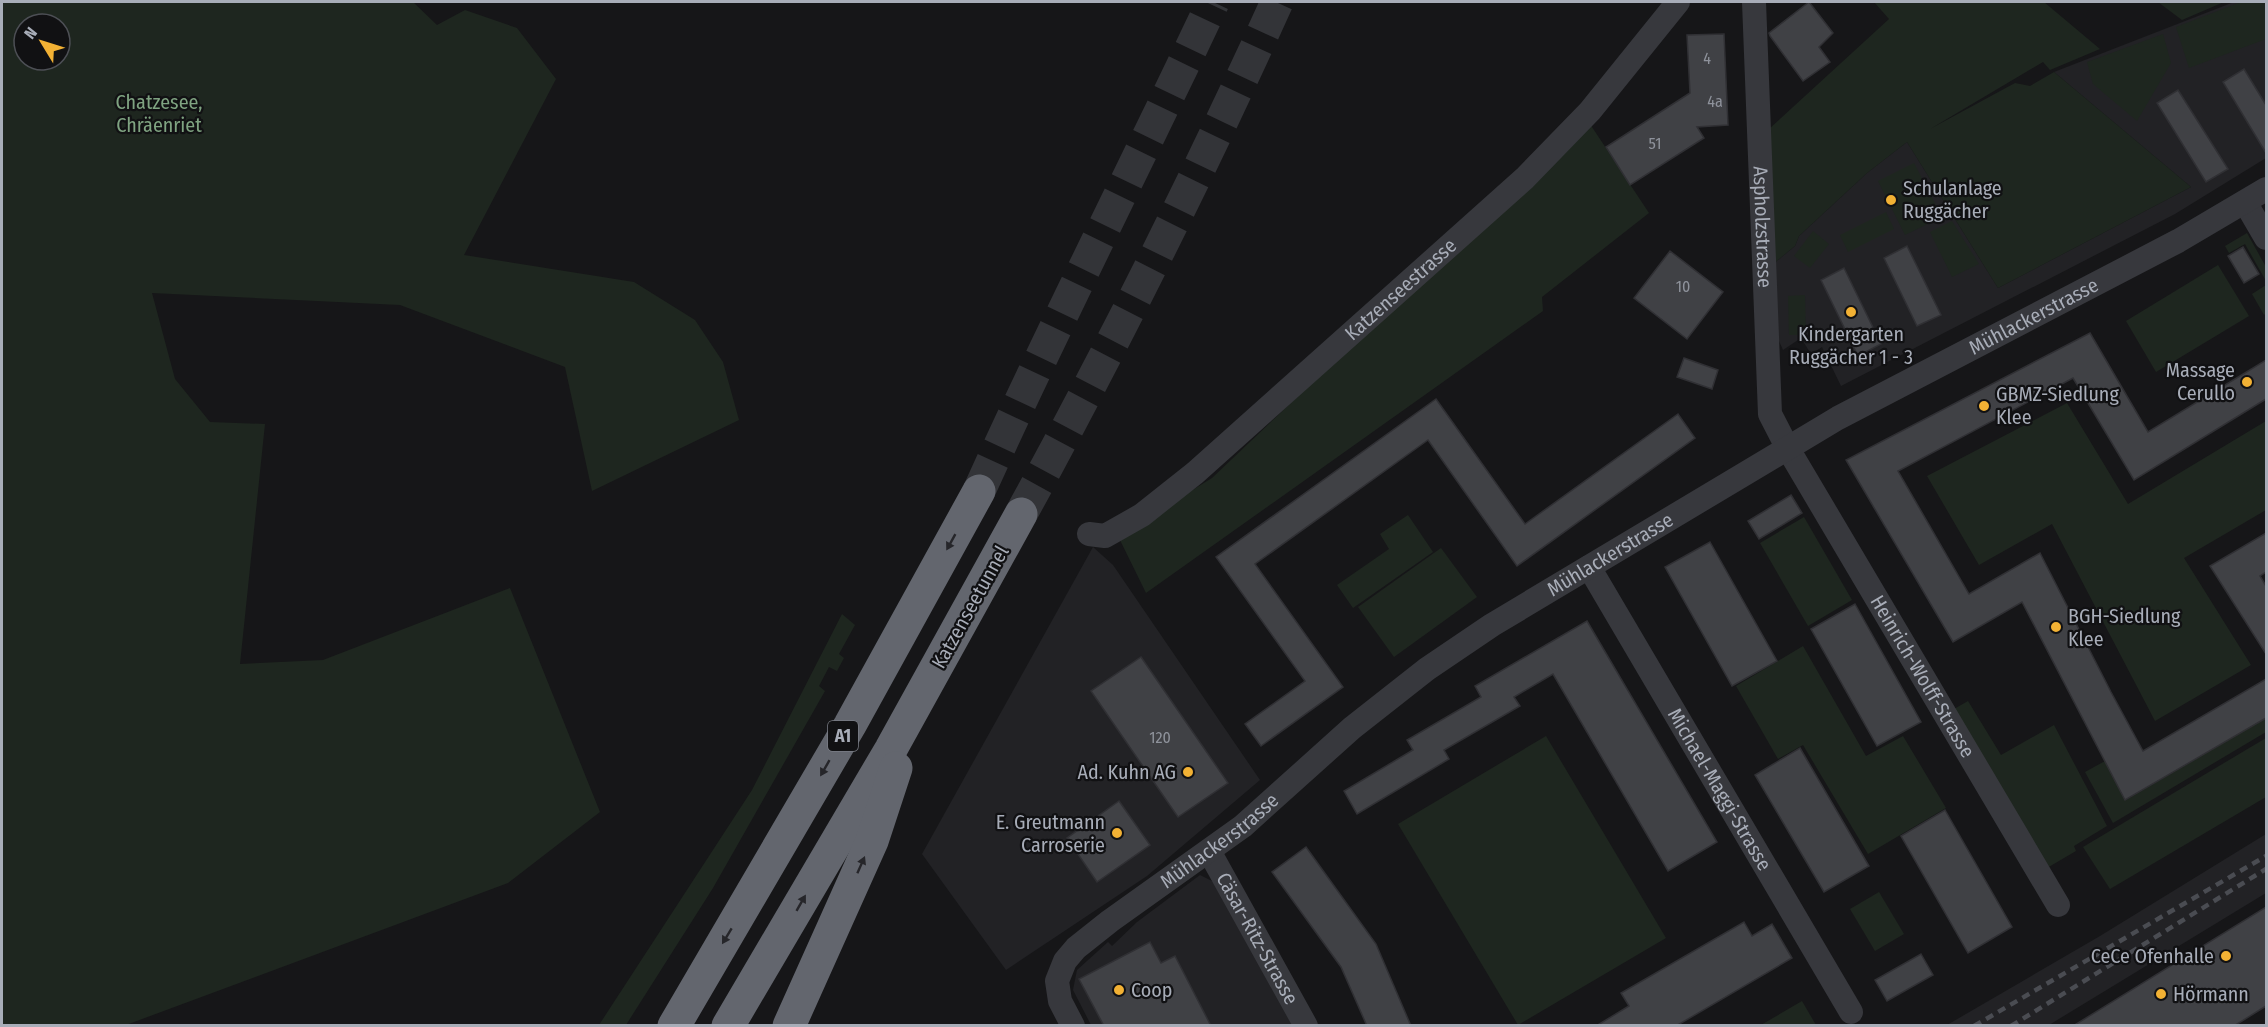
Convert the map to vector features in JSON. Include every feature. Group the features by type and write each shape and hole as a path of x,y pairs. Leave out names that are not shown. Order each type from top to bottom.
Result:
{"highway":[{"name":"A1","path":"674,1026 850,725 979,491"},
{"name":"Katzenseetunnel","path":"918,701 1021,514"},
{"name":"A1","path":"728,1026 918,701"},
{"path":"789,1026 872,841 918,701"},
{"path":"655,1026 703,977"}],"street":[{"name":"Katzenseestrasse","path":"1089,534 1105,536 1142,514 1195,473 1525,178 1590,111 1678,2"},
{"name":"Aspholzstrasse","path":"1754,2 1770,414 1786,447"},
{"name":"Mühlackerstrasse","path":"1073,1026 1057,992 1057,981 1065,961 1099,929 1243,826 1352,728 1427,669 1492,625 1786,447 2178,241 2266,189"},
{"path":"2245,202 2266,238"},
{"name":"Heinrich-Wolff-Strasse","path":"1786,447 2058,904"},
{"name":"Michael-Maggi-Strasse","path":"1589,567 1851,1012"},
{"name":"Cäsar-Ritz-Strasse","path":"1209,851 1306,1026"}],"shaded area":[{"name":"Schulanlage Ruggächer","path":"2234,2 2266,2 2266,158 2175,214 1841,386 1822,347 1811,354 1801,338 1783,350 1775,332 1773,264 1795,246 1799,236 1867,173 1907,142 1998,288 2191,187 2054,72"},
{"path":"1093,547 1113,565 1260,780 1147,876 1006,970 922,854"},
{"path":"2266,834 2266,893 2049,1025 1947,1025 2100,936"},
{"path":"1200,875 1218,884 1298,1025 1091,1025 1073,990 1077,970 1108,942 1112,946 1137,922"}],"green space":[{"name":"Chatzesee, Chräenriet","path":"2,2 413,2 437,25 465,10 517,28 556,79 464,255 634,282 695,320 723,362 739,420 592,491 565,367 400,305 152,293 175,379 210,422 265,424 240,664 323,660 510,588 600,812 508,883 126,1025 2,1025"},
{"path":"1874,2 2044,2 2100,49 2050,70 2043,62 1930,129 2015,83 2030,86 2054,72 2191,187 1998,288 1907,142 1867,173 1799,236 1795,246 1773,264 1769,129 1889,19"},
{"path":"2158,2 2224,2 2182,20"},
{"path":"2241,2 2266,2 2266,39 2189,68 2176,27"},
{"path":"2163,34 2171,63 2137,121 2093,84 2087,62"},
{"path":"1590,124 1649,213 1542,297 1543,311 1146,593 1118,536 1212,478"},
{"path":"1914,163 1942,217 1905,235 1878,181"},
{"path":"1886,212 1894,229 1848,252 1840,235"},
{"path":"1952,221 1979,264 1952,277 1930,232"},
{"path":"1813,231 1829,244 1810,268 1794,256"},
{"path":"2247,233 2266,267 2266,281 2245,244 2229,253 2225,246"},
{"path":"2218,265 2249,316 2156,372 2126,321"},
{"path":"2266,285 2266,313 2264,315 2252,294"},
{"path":"1805,295 1806,335 1789,335 1788,296"},
{"path":"2067,403 2128,504 2266,421 2266,510 2184,558 2251,665 2155,721 2052,524 1979,565 1927,476"},
{"path":"1408,515 1433,552 1353,608 1337,585 1389,549 1380,534"},
{"path":"1804,517 1852,600 1808,626 1760,543"},
{"path":"1441,548 1477,597 1394,657 1358,607"},
{"path":"842,614 855,625 839,654 844,658 837,671 829,667 819,686 825,691 713,888 626,1025 599,1025 752,790"},
{"path":"1803,646 1866,756 1903,736 1946,808 1868,854 1803,745 1778,759 1736,686"},
{"path":"1968,701 2001,755 2054,725 2107,826 2074,846 2076,851 2047,868 1954,709"},
{"path":"2266,718 2266,732 2113,823 2085,772 2105,761 2126,800"},
{"path":"1546,736 1666,938 1518,1025 1398,824"},
{"path":"2266,738 2266,797 2110,889 2083,847"},
{"path":"1879,892 1904,934 1875,951 1850,909"},
{"path":"1802,1001 1816,1025 1761,1025"}],"building":[{"path":"1809,2 1833,33 1819,47 1830,62 1803,81 1769,33"},
{"path":"1724,34 1728,125 1697,127 1704,138 1630,185 1606,147 1690,93 1687,35"},
{"path":"2244,69 2266,105 2266,153 2223,82"},
{"path":"2178,90 2228,169 2206,182 2157,103"},
{"path":"1907,246 1941,315 1917,326 1884,258"},
{"path":"2243,247 2259,274 2244,283 2228,256"},
{"path":"1670,251 1723,292 1687,339 1634,298"},
{"name":"Kindergarten Ruggächer 1 - 3","path":"1844,268 1881,344 1858,356 1821,280"},
{"name":"BGH-Siedlung Klee","path":"2090,333 2148,432 2266,360 2266,399 2134,480 2073,378 1898,471 1969,594 2040,553 2143,751 2266,679 2266,718 2125,800 2022,602 1953,642 1846,460"},
{"path":"1684,358 1718,370 1712,389 1677,377"},
{"path":"1436,399 1525,524 1678,414 1695,438 1517,566 1428,440 1255,564 1343,687 1261,746 1245,724 1305,681 1216,557"},
{"path":"1791,495 1802,513 1759,539 1748,521"},
{"path":"2266,533 2266,572 2260,576 2266,586 2266,654 2210,566"},
{"path":"1710,542 1777,661 1732,686 1665,567"},
{"path":"1855,604 1921,722 1877,746 1811,629"},
{"path":"1587,621 1717,842 1668,871 1553,674 1514,697 1520,706 1444,750 1449,759 1357,814 1344,791 1413,750 1407,740 1481,697 1475,686"},
{"path":"1141,657 1228,783 1178,817 1091,691"},
{"path":"1800,748 1869,866 1824,892 1755,775"},
{"path":"1119,801 1150,845 1097,882 1067,838"},
{"path":"1945,810 2012,927 1968,953 1901,836"},
{"path":"1306,847 1376,944 1411,1026 1367,1026 1341,967 1272,872"},
{"name":"CeCe Ofenhalle","path":"2266,907 2266,1006 2234,1026 2073,1026"},
{"path":"1744,922 1752,936 1772,924 1792,958 1676,1026 1596,1026 1629,1006 1621,993"},
{"path":"1150,942 1161,963 1175,956 1211,1026 1104,1026 1079,979"},
{"path":"1921,954 1933,975 1887,1001 1875,980"}],"tunnel":[{"path":"979,491 1213,2"},
{"path":"1021,514 1154,260 1277,2"}],"railway":[{"path":"1974,1026 2266,856"},
{"path":"2011,1026 2266,869"}],"place":[{"name":"Schulanlage Ruggächer","path":"1891,200"},
{"name":"Kindergarten Ruggächer 1 - 3","path":"1851,312"},
{"name":"Massage Cerullo","path":"2247,382"},
{"name":"GBMZ-Siedlung Klee","path":"1984,406"},
{"name":"BGH-Siedlung Klee","path":"2056,627"},
{"name":"Ad. Kuhn AG","path":"1188,772"},
{"name":"E. Greutmann Carroserie","path":"1117,833"},
{"name":"CeCe Ofenhalle","path":"2226,956"},
{"name":"Coop","path":"1119,990"},
{"name":"Hörmann","path":"2161,994"}]}
